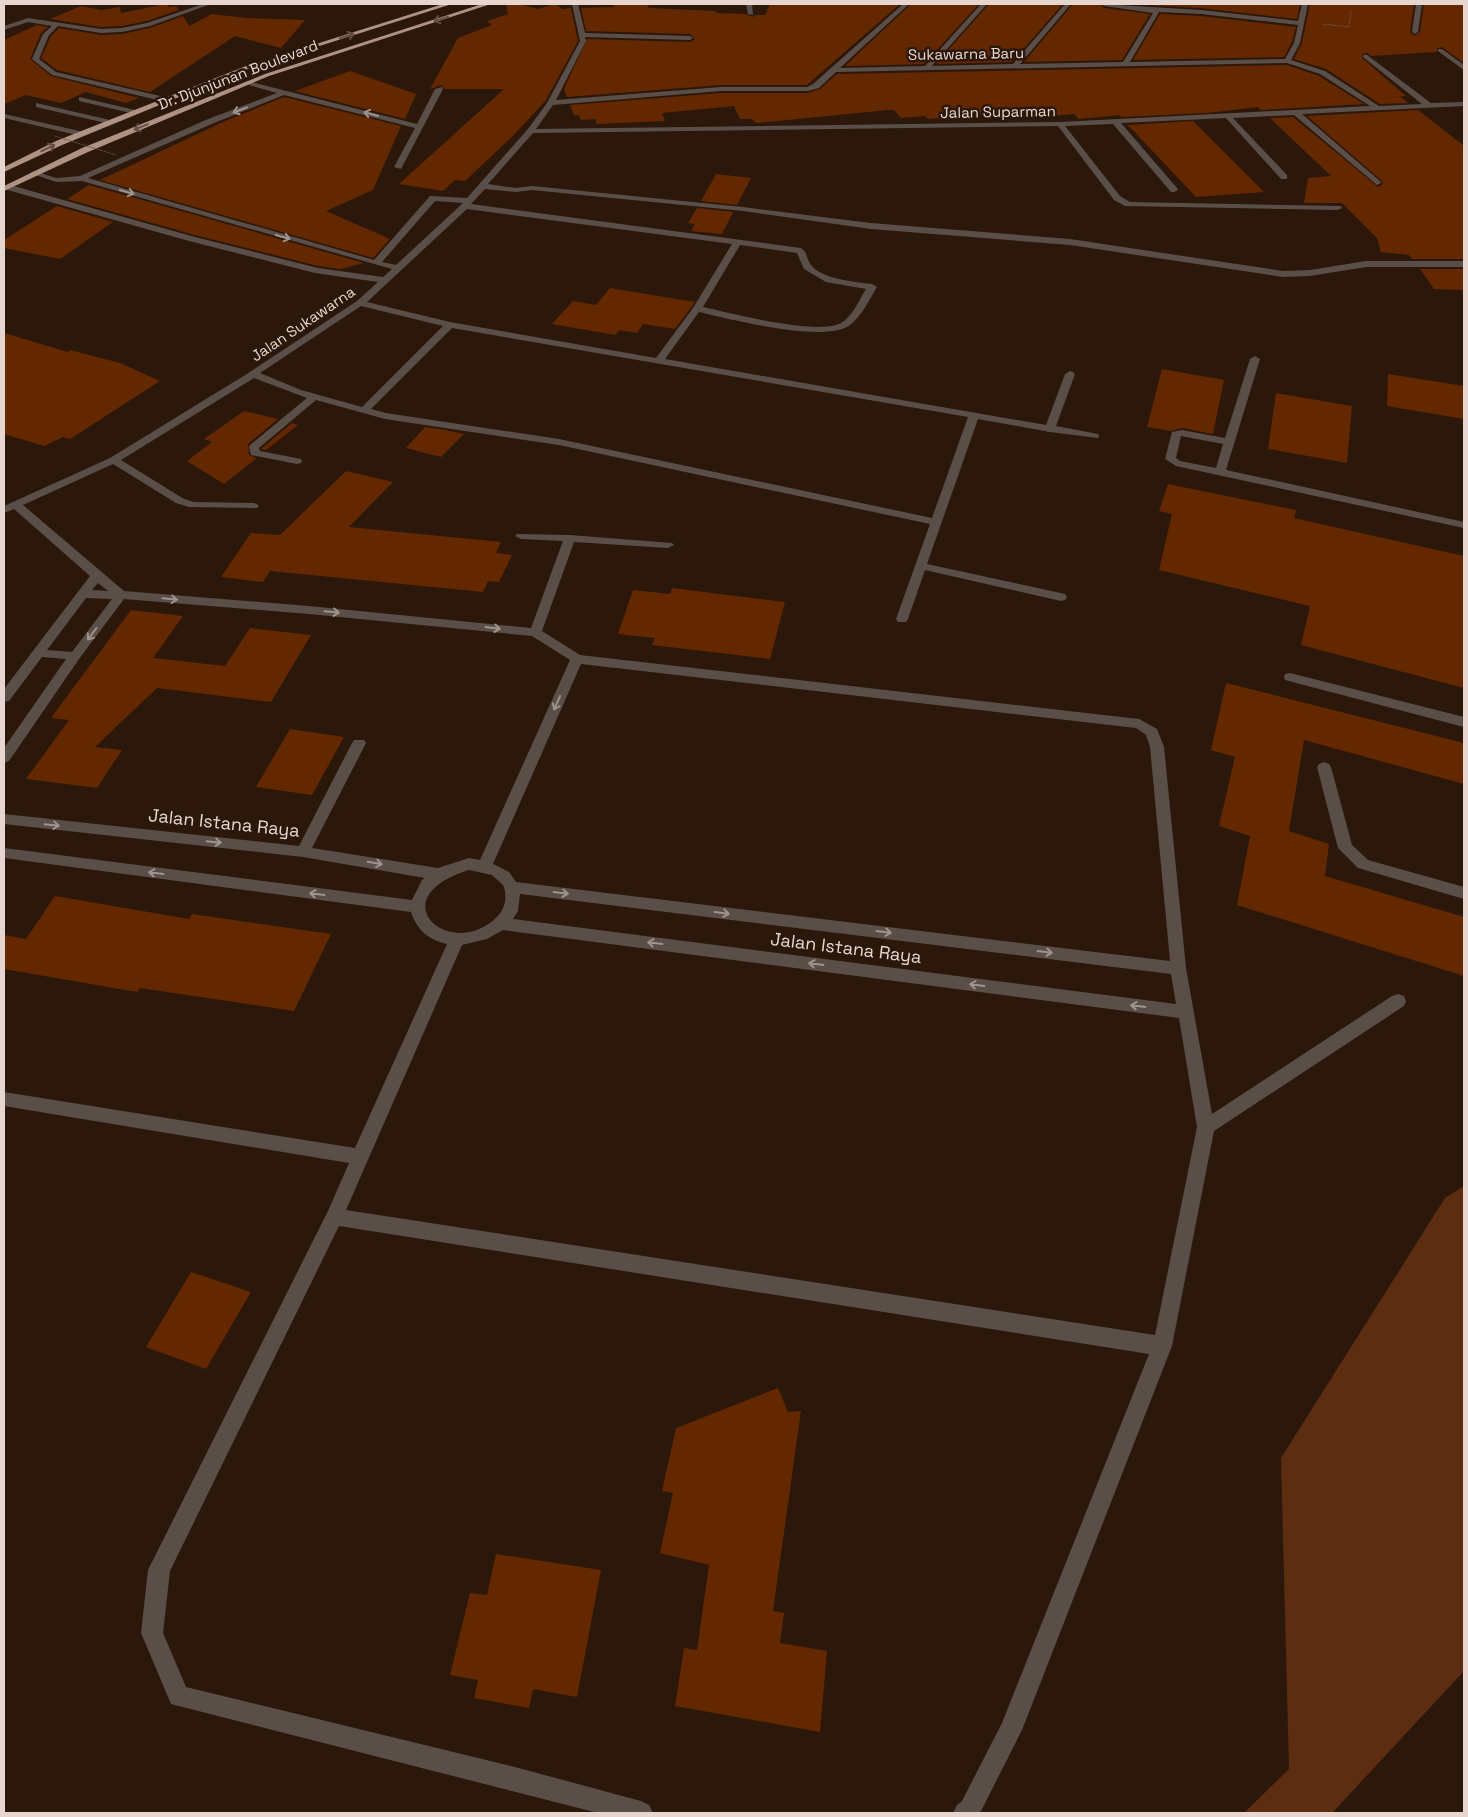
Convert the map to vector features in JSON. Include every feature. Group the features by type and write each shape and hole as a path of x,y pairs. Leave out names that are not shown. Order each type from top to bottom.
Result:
{"highway":[{"name":"Dr. Djunjunan Boulevard","path":"4,170 81,134 248,67 449,4"},
{"name":"Dr. Djunjunan Boulevard","path":"5,188 34,173 247,83 488,4"}],"street":[{"path":"4,28 28,20 101,31 134,28 208,4"},
{"path":"575,4 582,35 690,38"},
{"path":"749,4 751,14"},
{"path":"551,103 721,89 808,89 816,86 906,4"},
{"path":"926,69 984,4"},
{"path":"1014,67 1068,4"},
{"path":"1106,4 1301,23"},
{"path":"1287,61 1297,43 1305,4"},
{"path":"1415,32 1419,4"},
{"path":"1243,16 1246,7"},
{"path":"1125,65 1156,13 1154,10"},
{"path":"56,25 46,34 34,59 41,66 54,74 166,100"},
{"name":"Jalan Sukawarna","path":"4,510 114,460 253,374 360,304 467,204 531,131 551,103 582,41 582,35"},
{"path":"1440,50 1464,68"},
{"path":"1365,56 1428,106"},
{"name":"Sukawarna Baru","path":"834,70 1287,61 1296,62 1330,78 1376,107"},
{"path":"247,83 418,127"},
{"path":"398,167 439,89"},
{"path":"23,179 47,186 68,184 211,121 285,92"},
{"path":"82,99 135,112"},
{"path":"1451,104 1464,114"},
{"name":"Jalan Suparman","path":"531,131 1060,124 1464,104"},
{"path":"39,105 110,122"},
{"path":"1296,112 1377,183"},
{"path":"1228,115 1284,177"},
{"path":"4,116 81,134"},
{"path":"1115,122 1174,190"},
{"path":"1060,124 1116,198 1128,204 1338,208"},
{"path":"34,173 56,180 80,178 399,268"},
{"path":"490,178 522,183 532,188"},
{"path":"483,186 516,190 532,188 743,209 871,226 1070,242 1283,274 1310,273 1366,264 1464,264"},
{"path":"5,188 318,271 385,280"},
{"path":"376,263 433,198 802,251 806,267 829,280 872,287 854,315 842,326 814,331 697,310"},
{"path":"659,361 697,310 737,243"},
{"path":"360,304 450,325 1094,436"},
{"path":"364,411 450,325"},
{"path":"1220,472 1255,359"},
{"path":"253,374 297,392 364,411 428,424 559,442 937,522"},
{"path":"1050,429 1070,374"},
{"path":"297,461 255,453 254,446 314,396"},
{"path":"902,619 974,416"},
{"path":"1229,442 1182,433 1176,434 1170,459 1176,463 1464,525"},
{"path":"114,460 180,501 193,505 253,506"},
{"path":"16,505 52,534 96,577 121,595"},
{"path":"521,536 668,545"},
{"path":"535,632 570,538"},
{"path":"922,566 1060,597"},
{"path":"4,698 96,577"},
{"path":"84,594 121,595 535,632 577,659 1139,724 1152,732 1157,747 1178,968 1206,1127 1162,1346 1011,1730 970,1809 965,1813"},
{"path":"4,758 75,656 121,595"},
{"path":"39,653 75,656"},
{"path":"485,865 577,659"},
{"path":"1290,676 1464,722"},
{"path":"302,852 359,743"},
{"path":"1324,767 1345,848 1363,864 1464,893"},
{"name":"Jalan Istana Raya","path":"4,819 302,852 438,874"},
{"path":"4,853 417,907"},
{"path":"469,864 485,865 497,870 512,887 513,900 510,912 501,924 488,932 472,938 456,940 440,937 428,930 420,919 417,907 419,895 427,883 438,874 453,866 469,864"},
{"name":"Jalan Istana Raya","path":"512,887 1178,968"},
{"name":"Jalan Istana Raya","path":"501,924 1186,1012"},
{"path":"456,940 334,1217 159,1570 152,1633 179,1696 511,1778 641,1813"},
{"path":"1206,1127 1398,1001"},
{"path":"4,1099 359,1157"},
{"path":"334,1217 1162,1346"}],"path":[{"path":"1301,23 1349,26 1351,11"},
{"path":"55,136 116,154"}],"shaded area":[{"path":"1464,1186 1464,1671 1332,1813 1244,1813 1289,1769 1281,1458 1445,1198"}],"building":[{"path":"166,4 169,7 176,6 179,10 147,21 122,26 101,27 50,19 81,6 101,10 120,7 121,13"},
{"path":"506,4 520,4 537,9 556,4 562,9 571,8 578,41 546,100 514,135 465,181 455,180 443,191 399,184 504,89 445,89 441,85 430,89 458,38 492,25 487,21 508,14"},
{"path":"613,4 647,4 649,8 716,11 716,13 746,14 753,17 755,15 765,15 770,4 900,4 807,85 721,85 567,97 564,89 587,39 690,42 695,39 690,34 586,31 581,8 614,7"},
{"path":"911,4 979,4 924,64 845,66"},
{"path":"989,4 1063,4 1012,62 936,64"},
{"path":"1073,4 1099,4 1104,8 1150,14 1122,60 1024,62"},
{"path":"1128,4 1300,4 1297,19 1201,8"},
{"path":"1310,4 1414,4 1410,32 1414,36 1420,32 1424,4 1464,4 1464,63 1442,47 1437,48 1437,52 1371,56 1367,53 1362,54 1362,58 1406,96 1400,96 1408,103 1380,104 1326,69 1294,59 1302,43"},
{"path":"212,14 246,18 305,20 281,48 235,36 150,92 57,70 41,58 51,36 59,28 101,35 122,34 150,28 183,16 189,26"},
{"path":"1160,14 1201,16 1296,27 1292,42 1284,57 1133,60"},
{"path":"37,25 48,27 41,33 30,59 51,76 139,98 126,103 86,92 61,103 26,95 4,104 4,40"},
{"path":"1287,65 1319,76 1364,104 1261,110 1258,107 1207,113 1121,117 1119,115 1079,119 1074,114 1051,116 1046,112 1021,115 1018,112 928,119 925,116 901,118 894,110 888,110 756,123 752,119 740,119 734,106 662,113 665,121 597,124 595,119 581,120 579,115 574,115 570,105 721,93 808,93 820,89 837,74"},
{"path":"350,71 416,94 405,119 295,91"},
{"path":"284,97 401,126 373,190 326,211 390,239 373,258 100,180 223,122"},
{"path":"1418,110 1464,146 1464,259 1412,259 1409,255 1381,252 1377,238 1342,203 1304,203 1308,178 1331,176 1270,118 1293,117 1378,187 1383,184 1381,180 1307,116"},
{"path":"1193,121 1264,192 1196,197 1128,125"},
{"path":"716,174 751,178 737,205 701,201"},
{"path":"89,185 364,263 341,269 318,266 195,235 67,199"},
{"path":"57,206 113,222 60,259 4,248 4,240"},
{"path":"697,208 733,212 722,234 691,231 695,224 688,223"},
{"path":"1420,269 1464,269 1464,290 1434,289"},
{"path":"610,288 695,302 675,329 643,324 637,333 619,330 615,335 552,324 573,301 596,305"},
{"path":"4,333 68,352 70,350 120,363 160,381 70,439 63,437 44,446 4,434"},
{"path":"1162,369 1224,380 1213,434 1182,428 1171,431 1147,427"},
{"path":"1388,374 1464,386 1464,419 1387,406"},
{"path":"1276,393 1352,406 1347,463 1268,449"},
{"path":"244,411 278,419 248,444 249,455 257,458 224,484 187,461 212,442 204,439"},
{"path":"292,423 298,425 266,450 261,449"},
{"path":"425,427 464,434 441,457 406,448"},
{"path":"346,471 393,482 349,527 501,542 496,553 512,555 499,582 488,581 483,592 270,571 263,582 221,577 251,533 280,535"},
{"path":"1168,484 1296,510 1294,518 1464,556 1464,688 1301,645 1310,606 1159,570 1172,514 1159,511"},
{"path":"672,588 785,602 770,659 652,645 655,638 618,634 633,590 670,594"},
{"path":"131,610 183,616 153,658 225,666 250,628 311,635 271,702 157,688 95,747 122,750 97,788 26,779 69,720 51,718"},
{"path":"1226,683 1464,743 1464,784 1304,740 1289,831 1329,844 1325,876 1464,917 1464,976 1237,905 1250,836 1219,826 1235,757 1211,750"},
{"path":"290,729 344,737 312,795 256,787"},
{"path":"55,896 189,919 192,914 331,934 294,1011 140,988 137,992 4,969 4,935 26,939"},
{"path":"191,1272 251,1292 206,1369 146,1347"},
{"path":"778,1388 788,1412 801,1411 773,1611 784,1613 780,1643 827,1651 820,1732 675,1706 684,1648 697,1650 709,1565 660,1553 673,1493 662,1491 676,1428"},
{"path":"496,1554 601,1570 577,1697 533,1689 529,1708 474,1698 478,1680 450,1675 470,1593 487,1595"}]}
